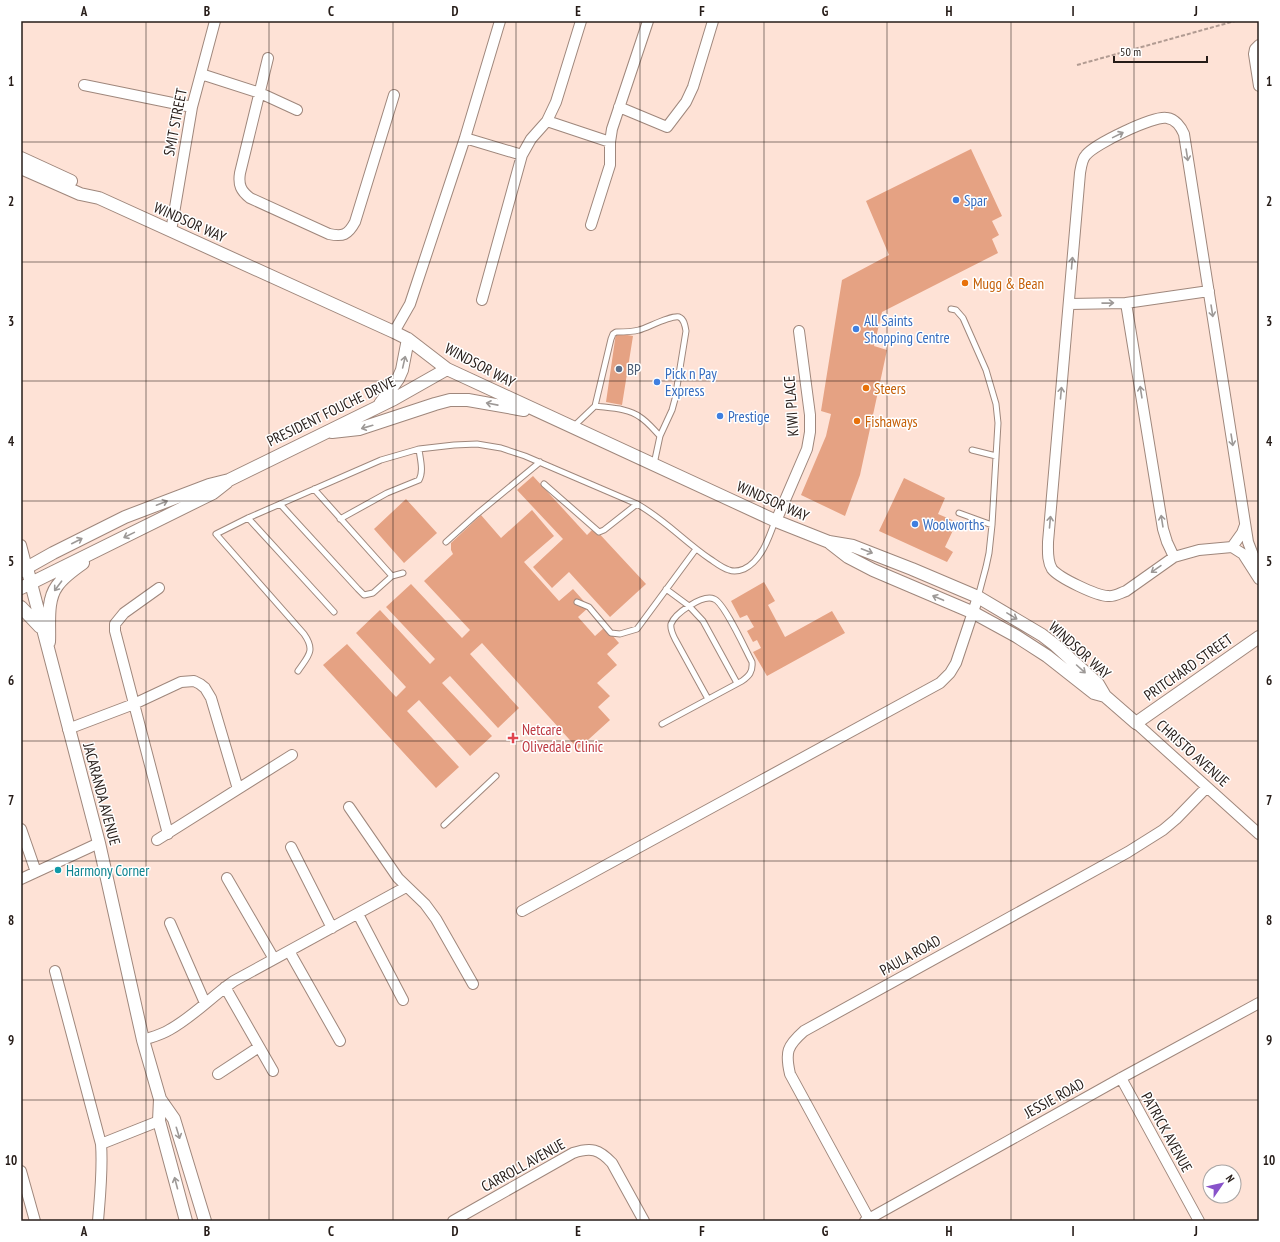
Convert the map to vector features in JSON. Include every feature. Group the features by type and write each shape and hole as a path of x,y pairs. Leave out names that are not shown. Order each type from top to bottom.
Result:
{"street":[{"name":"SMIT STREET","path":"171,231 192,108 215,21"},
{"path":"394,332 410,304 465,138 500,21"},
{"path":"482,300 522,155 531,139 547,121 556,102 581,21"},
{"path":"591,225 610,164 610,142 619,107 648,21"},
{"path":"619,107 667,127 686,102 693,88 714,21"},
{"path":"1259,45 1255,49 1254,54 1259,86"},
{"path":"268,58 240,174 239,184 242,190 250,198 282,214 329,234 342,236 348,232 355,222 394,95"},
{"path":"201,74 260,93 297,110"},
{"path":"84,85 192,108"},
{"path":"1259,565 1250,557 1232,547 1199,550 1174,557 1126,591 1117,595 1109,596 1100,595 1059,576 1052,570 1048,561 1048,542 1080,173 1085,156 1101,143 1148,121 1158,118 1173,120 1182,129 1184,134 1250,557 1259,579"},
{"path":"547,121 610,142"},
{"path":"465,138 522,155"},
{"name":"WINDSOR WAY","path":"21,158 83,187 99,198 394,332 408,339 447,369 573,428 776,521 829,542 853,546 978,597 1042,635 1098,684 1105,696"},
{"name":"WINDSOR WAY","path":"22,170 80,194 99,198"},
{"path":"1069,304 1126,303 1209,291"},
{"path":"1126,303 1163,529 1174,557"},
{"name":"KIWI PLACE","path":"776,521 807,449 810,432 810,415 799,331"},
{"path":"378,406 398,379 402,370 408,339"},
{"name":"PRESIDENT FOUCHE DRIVE","path":"24,569 125,517 209,485 229,480 378,406 447,369"},
{"path":"326,432 359,429 450,400 468,400 544,414"},
{"name":"PRESIDENT FOUCHE DRIVE","path":"26,585 213,493 229,480"},
{"path":"1232,547 1242,533 1245,525"},
{"name":"WINDSOR WAY","path":"829,542 848,557 873,570 974,613 1034,647 1094,693 1105,696"},
{"path":"49,656 50,608 57,585 69,573 110,544"},
{"name":"JACARANDA AVENUE","path":"21,545 26,585 42,629 98,843 143,1040 160,1099 159,1121 186,1221"},
{"path":"159,588 124,613 115,624 116,638 168,834"},
{"path":"522,911 940,683 950,673 956,663 974,613 978,597"},
{"path":"21,608 42,629"},
{"name":"PRITCHARD STREET","path":"1136,723 1259,637"},
{"path":"68,729 134,704 181,682 194,681 205,688 211,698 238,789"},
{"name":"CHRISTO AVENUE","path":"1105,696 1259,834"},
{"path":"157,840 292,755"},
{"name":"PAULA ROAD","path":"867,1220 790,1074 787,1063 788,1051 794,1040 804,1031 1128,852 1163,830 1176,819 1206,787"},
{"path":"349,807 388,865 406,887 425,904 436,919 473,984"},
{"path":"21,829 36,872"},
{"path":"21,879 98,843"},
{"path":"291,846 332,928"},
{"path":"227,878 274,959"},
{"path":"143,1040 170,1030 225,987 406,887"},
{"path":"358,914 403,1000"},
{"path":"170,923 205,1003"},
{"path":"289,951 340,1042"},
{"path":"55,971 101,1144 102,1161 98,1221"},
{"path":"225,987 272,1071"},
{"name":"JESSIE ROAD","path":"867,1220 1121,1078 1259,1003"},
{"path":"218,1074 259,1047"},
{"name":"PATRICK AVENUE","path":"1121,1078 1199,1221"},
{"name":"JACARANDA AVENUE","path":"160,1099 174,1119 205,1221"},
{"path":"101,1144 159,1121"},
{"name":"CARROLL AVENUE","path":"453,1221 573,1153 583,1150 595,1150 605,1155 612,1163 644,1221"},
{"path":"21,1171 34,1221"}],"lane":[{"path":"951,309 956,310 963,318 983,364 992,386 998,423 992,525 986,567 978,597"},
{"path":"573,428 595,406 613,334 638,330 671,318 679,317 686,326 684,347 675,399 668,421 660,436 654,464"},
{"path":"595,406 635,414 641,417 660,436"},
{"path":"298,671 311,650 310,642 216,534 248,518 381,460 418,449 454,445 477,444 501,448 540,462 637,504 660,518 696,550 722,567 735,572 749,566 762,550 776,521"},
{"path":"340,519 386,493 419,480 422,470 418,449"},
{"path":"972,450 996,456"},
{"path":"446,542 477,514 540,462"},
{"path":"544,484 599,532 604,530 637,504"},
{"path":"314,489 392,576"},
{"path":"280,504 364,595 373,593 392,576 403,573"},
{"path":"959,514 992,525"},
{"path":"248,518 334,612"},
{"path":"577,602 589,607 612,634 620,634 637,629 696,550"},
{"path":"666,589 689,606 703,621 737,684"},
{"path":"662,724 737,684 748,677 752,672 752,662 721,604 716,599 710,598 689,606 676,617 671,625 672,632 708,699"},
{"path":"444,825 496,776"}],"path":[{"path":"1077,65 1235,21"}],"building":[{"name":"All Saints Shopping Centre","path":"971,149 1002,216 992,221 999,235 992,239 998,253 882,312 874,346 887,350 860,475 845,516 801,495 826,436 831,414 821,411 842,280 889,255 866,201"},
{"path":"616,333 633,336 622,405 606,402"},
{"path":"533,476 587,535 594,528 646,584 610,617 569,572 552,588 533,567 563,539 517,490"},
{"path":"904,478 945,498 938,514 957,522 945,547 953,552 947,562 879,531"},
{"path":"406,499 437,533 404,563 374,529"},
{"path":"532,510 554,536 524,562 559,601 573,589 589,607 578,617 595,636 605,627 619,643 607,654 617,665 597,683 610,696 598,707 610,720 578,749 482,643 470,654 519,708 498,728 450,676 442,683 492,736 470,756 419,700 407,711 459,767 436,788 323,665 347,644 396,697 406,687 356,633 380,610 430,664 435,659 386,607 411,584 462,638 470,630 424,581 453,554 451,550 451,543 481,515 501,538"},
{"path":"764,582 775,601 768,605 785,637 832,611 845,633 767,676 753,652 761,648 757,640 753,642 747,631 754,627 747,615 740,618 731,601"}],"place":[{"name":"Spar","path":"956,200"},
{"name":"Mugg & Bean","path":"965,283"},
{"name":"All Saints Shopping Centre","path":"856,329"},
{"name":"BP","path":"619,369"},
{"name":"Pick n Pay Express","path":"657,382"},
{"name":"Steers","path":"866,388"},
{"name":"Prestige","path":"720,416"},
{"name":"Fishaways","path":"857,421"},
{"name":"Woolworths","path":"915,524"},
{"name":"Netcare Olivedale Clinic","path":"513,738"},
{"name":"Harmony Corner","path":"58,870"}]}
